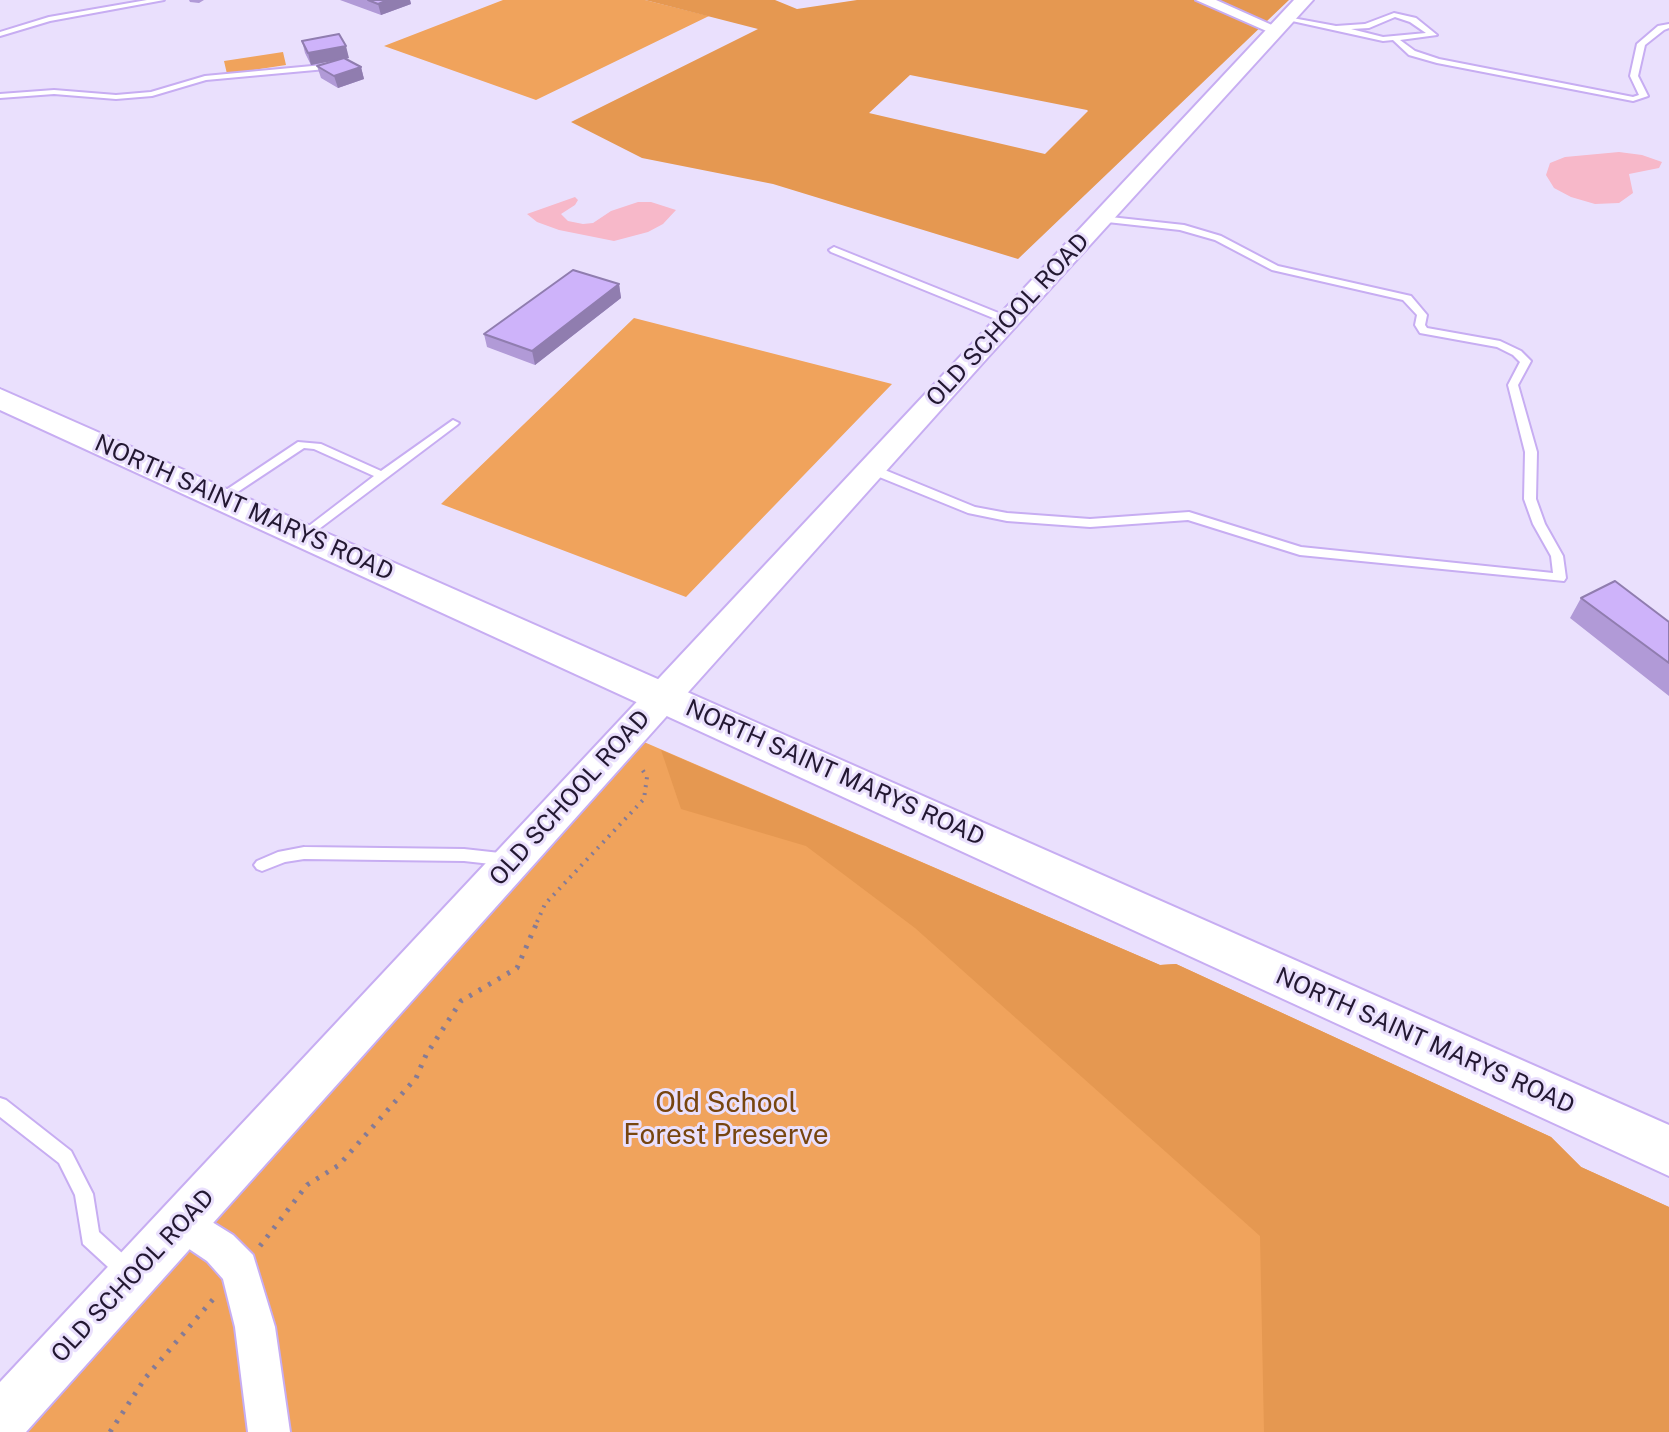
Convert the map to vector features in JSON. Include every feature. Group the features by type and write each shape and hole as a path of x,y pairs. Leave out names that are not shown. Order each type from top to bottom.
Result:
{"main road":[{"name":"NORTH SAINT MARYS ROAD","path":"0,398 1669,1151"}],"street":[{"path":"1203,0 1289,16"},
{"name":"OLD SCHOOL ROAD","path":"0,1421 1289,16"},
{"path":"183,1223 220,1248 239,1269 255,1327 269,1432"}],"lane":[{"path":"0,34 49,19 160,0"},
{"path":"1289,16 1366,37 1396,40 1433,35 1413,20 1394,15 1366,26 1336,28"},
{"path":"1396,40 1412,53 1437,61 1633,99 1644,96 1634,76 1641,44 1661,28 1669,26"},
{"path":"0,96 54,92 116,97 152,94 205,78 323,67"},
{"path":"871,469 972,510 1007,517 1090,523 1189,516 1300,551 1560,578 1557,556 1539,524 1530,499 1531,452 1513,385 1526,361 1517,353 1500,344 1424,331 1420,325 1422,315 1407,298 1275,268 1218,238 1181,227 1101,219"},
{"path":"834,250 1007,320"},
{"path":"303,535 453,423"},
{"path":"220,498 302,444 317,446 383,476"},
{"path":"262,865 283,856 304,853 464,855 513,861"},
{"path":"0,1106 65,1157 84,1194 90,1237 133,1277"}],"path":[{"path":"110,1432 146,1377 307,1185 339,1165 416,1078 426,1055 461,1001 517,968 545,904 644,799 647,777 623,740"}],"green space":[{"path":"503,0 645,0 709,16 536,100 384,46"},
{"path":"283,52 286,65 227,74 224,61"},
{"path":"634,318 892,384 686,597 441,504"},
{"name":"Old School Forest Preserve","path":"644,742 1160,965 1176,964 1551,1137 1581,1167 1669,1207 1669,1432 27,1432"}],"shaded area":[{"path":"645,0 775,0 797,9 857,0 1289,0 1018,259 773,184 642,158 571,122 758,29","holes":["910,75 1087,110 1045,154 869,113"]},
{"path":"1619,152 1662,162 1659,168 1629,174 1633,193 1619,203 1595,204 1571,197 1554,188 1546,175 1550,163 1565,157"},
{"path":"575,197 578,200 575,205 561,214 568,221 583,224 593,223 611,211 638,202 651,202 676,210 663,224 648,232 614,241 559,230 537,222 527,214"},
{"path":"661,750 1160,965 1176,964 1551,1137 1581,1167 1669,1207 1669,1432 1264,1432 1260,1236 915,928 806,846 681,809"}],"building":[{"path":"339,34 346,46 308,53 302,41"},
{"path":"344,58 361,67 334,76 317,66"},
{"path":"573,270 619,284 532,351 484,334"},
{"path":"1615,581 1669,622 1669,663 1581,598"}]}
